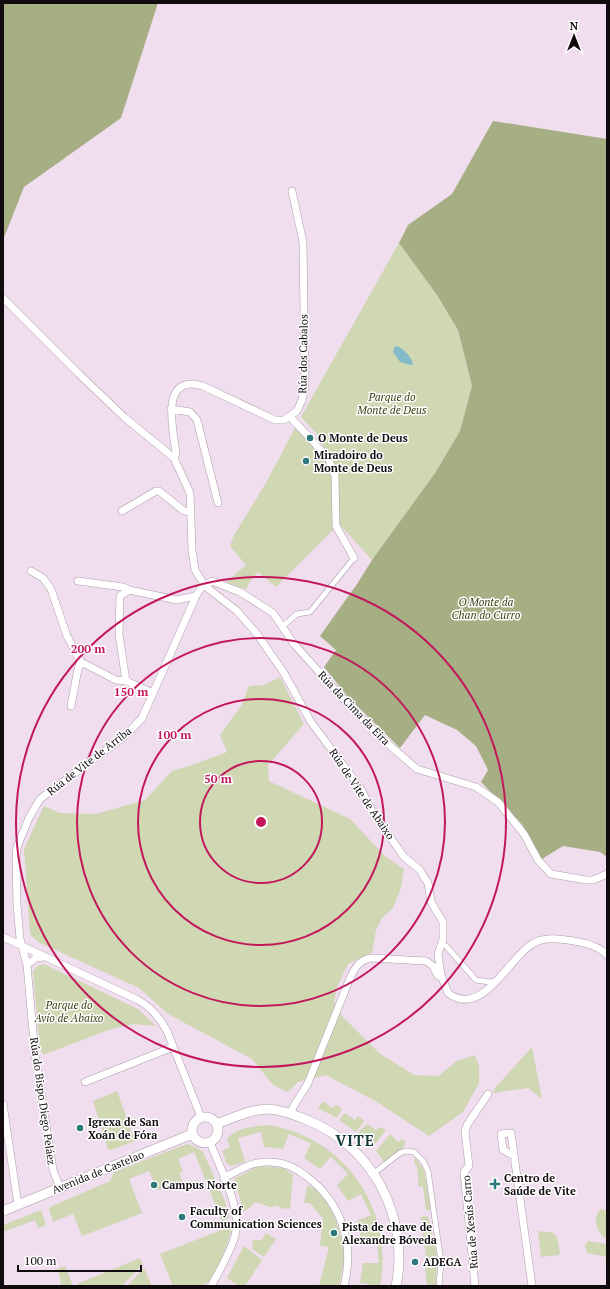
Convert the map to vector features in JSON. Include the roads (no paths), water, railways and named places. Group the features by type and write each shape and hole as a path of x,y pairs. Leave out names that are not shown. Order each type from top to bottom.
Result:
{"street":[{"name":"Rúa dos Cabalos","path":"290,418 300,406 305,384 303,242 292,192"},
{"path":"3,298 84,379 141,432 174,458 189,490 192,550 195,570 205,586"},
{"path":"174,458 176,453 172,409 173,398 177,389 187,385 198,384 270,419 280,421 290,418 329,460 335,476 336,526 354,558 310,612 298,614 283,626"},
{"path":"172,409 190,412 197,420 218,503"},
{"path":"122,511 156,491 159,491 184,511 191,512"},
{"path":"31,571 43,578 51,589 67,636 81,662 116,680 126,681 153,693"},
{"path":"78,581 123,587 129,590 177,600 196,596"},
{"name":"Rúa da Cima da Eira","path":"205,586 212,582 240,592 273,613 294,644 366,724 418,769 476,787 498,802 524,834 538,860 551,874 586,880 593,880 607,874"},
{"name":"Rúa de Vite de Arriba","path":"23,946 20,939 16,905 16,857 21,835 32,812 46,794 134,727 142,718 196,596 205,586"},
{"name":"Rúa de Vite de Abaixo","path":"205,586 237,611 257,634 284,673 311,722 361,789 372,811 404,857 420,870 428,884 431,902 443,922 444,931 438,954 442,981"},
{"path":"126,681 120,652 118,621 120,596 129,590"},
{"path":"71,706 78,669 81,662"},
{"path":"3,937 143,1003 159,1018 173,1047 201,1117"},
{"path":"290,1114 295,1102 301,1096 350,978 361,961 371,958 426,961 433,966 448,993 462,999 471,998 488,991 523,951 540,940 568,940 587,943 603,950 607,955"},
{"path":"441,944 446,946 476,980 490,982 496,981"},
{"name":"Rúa do Bispo Diego Peláez","path":"23,946 27,966 35,1054 53,1170 60,1188"},
{"path":"27,966 36,958 44,957"},
{"path":"85,1082 173,1047"},
{"name":"Rúa de Xesús Carro","path":"475,1286 464,1172 469,1166 465,1132 467,1125 488,1094"},
{"path":"3,1104 18,1205"},
{"path":"216,1124 258,1110 270,1110 290,1114 318,1124 334,1134 358,1154 374,1173 391,1207 398,1237 399,1259 396,1286"},
{"path":"201,1117 211,1118 216,1124 216,1136 210,1142 201,1142 192,1134 192,1126 197,1119 201,1117"},
{"name":"Avenida de Castelao","path":"3,1211 192,1134"},
{"path":"210,1142 235,1209 236,1219 236,1232 227,1256 211,1286"},
{"path":"374,1173 405,1151 414,1152 423,1161 428,1171 438,1236 441,1262 439,1286"},
{"path":"514,1156 532,1286"},
{"path":"224,1178 250,1165 274,1162 292,1167 317,1184 329,1198 345,1230 349,1263 344,1286"}],"water":[{"path":"395,346 406,352 411,358 413,364 411,365 400,362 393,352"}],"place":[{"name":"O Monte de Deus","path":"310,438"},
{"name":"Miradoiro do Monte de Deus","path":"306,461"},
{"name":"Igrexa de San Xoán de Fóra","path":"80,1128"},
{"name":"Centro de Saúde de Vite","path":"495,1184"},
{"name":"Campus Norte","path":"154,1185"},
{"name":"Faculty of Communication Sciences","path":"182,1217"},
{"name":"Pista de chave de Alexandre Bóveda","path":"334,1233"},
{"name":"ADEGA","path":"415,1262"}],"district":[{"name":"VITE","path":"355,1141"}],"park label":[{"name":"Parque do Monte de Deus","path":"392,403"},
{"name":"O Monte da Chan do Curro","path":"486,608"},
{"name":"Parque do Avío de Abaixo","path":"69,1011"}]}
